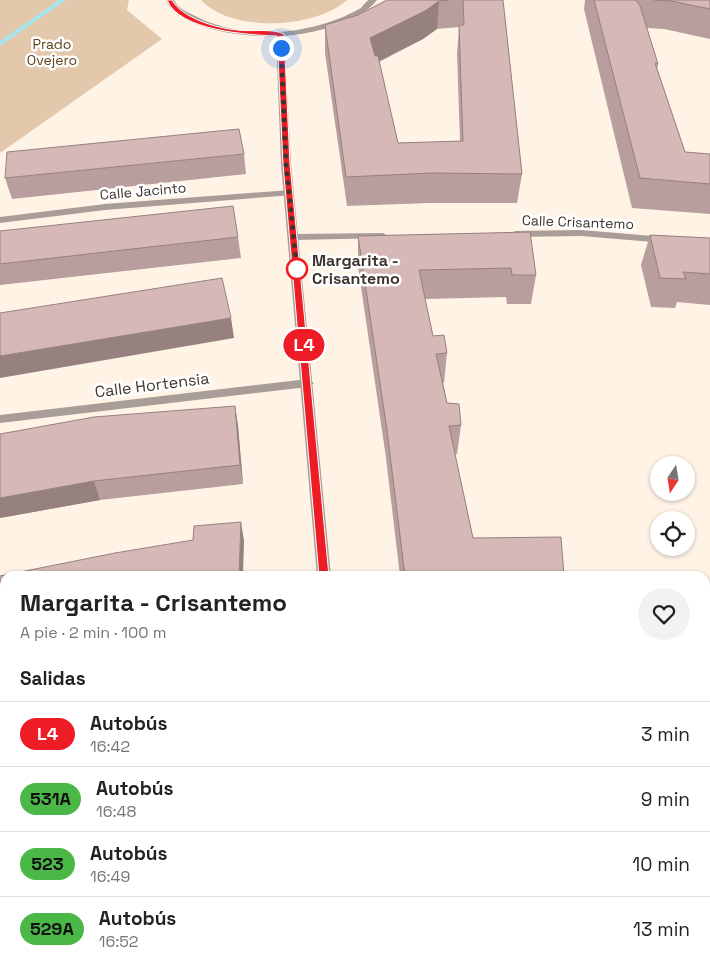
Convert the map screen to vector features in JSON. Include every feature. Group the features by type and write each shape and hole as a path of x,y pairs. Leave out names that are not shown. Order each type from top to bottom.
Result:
{"street":[{"path":"170,0 172,5 197,22 235,32 280,34 332,25 369,6 373,0"},
{"path":"280,34 286,164 308,383 324,571"},
{"name":"Calle Jacinto","path":"0,220 105,207 290,194"},
{"name":"Calle Crisantemo","path":"502,234 581,233 680,241"},
{"path":"294,237 393,236"},
{"name":"Calle Hortensia","path":"0,419 308,383"}],"green space":[{"name":"Prado Ovejero","path":"0,0 129,0 127,10 162,39 0,153"},
{"path":"201,0 347,0 333,10 315,17 273,23 252,22 232,18 215,11"}],"building":[{"path":"387,0 449,0 439,1 425,11 370,38 375,56 378,56 398,143 463,141 459,25 464,25 463,0 503,0 522,174 432,173 346,177 325,25 358,15"},
{"path":"594,0 636,0 640,6 658,64 655,63 685,152 710,154 710,184 640,178"},
{"path":"654,0 710,0 710,9 671,1"},
{"path":"239,129 244,154 5,178 7,152"},
{"path":"233,206 238,237 0,264 0,231"},
{"path":"530,232 536,275 512,275 511,268 419,270 433,336 444,335 447,353 436,354 447,403 459,404 461,425 449,426 473,538 561,537 564,571 404,571 387,430 358,236"},
{"path":"650,235 710,238 710,274 683,272 686,279 660,278"},
{"path":"222,278 231,318 0,356 0,313"},
{"path":"235,406 240,465 94,481 0,498 0,434 94,417"},
{"path":"241,522 239,571 25,571 193,540 194,526"}],"waterway":[{"path":"0,44 63,0"}],"bus line":[{"name":"L4","path":"170,0 172,5 197,22 235,32 280,34 286,164 308,383 324,571"}],"place":[{"name":"Margarita - Crisantemo","path":"297,269"}],"route":[{"path":"281,48 286,164 297,269"}]}
